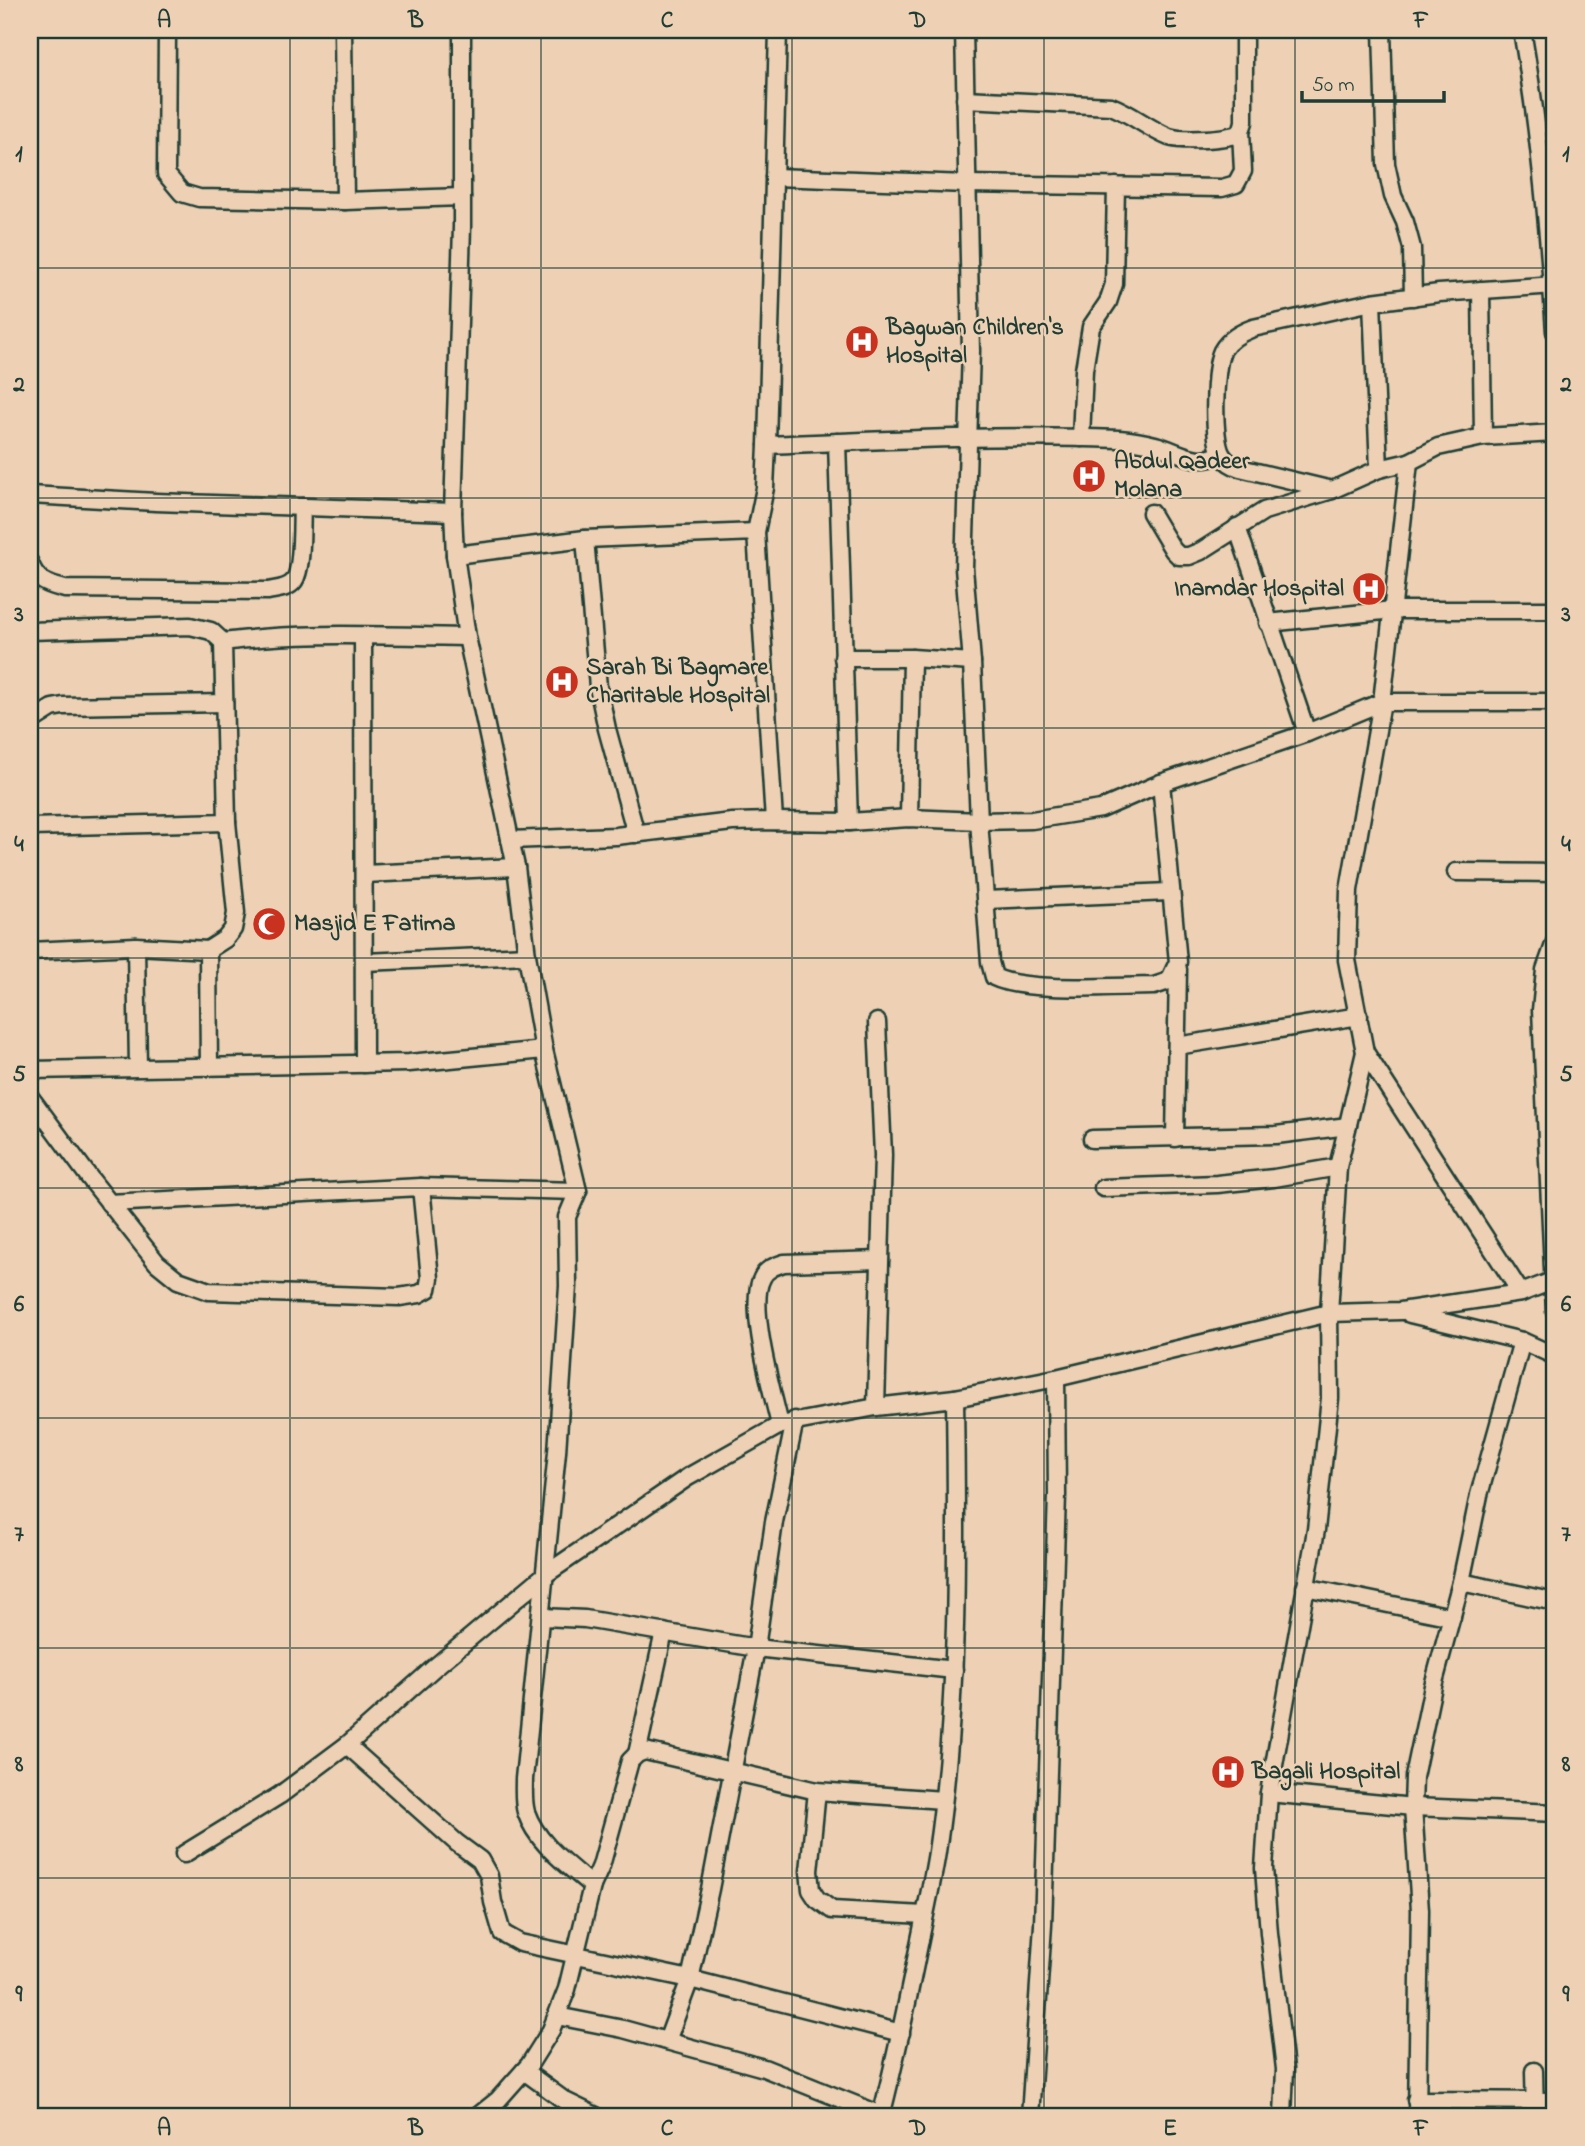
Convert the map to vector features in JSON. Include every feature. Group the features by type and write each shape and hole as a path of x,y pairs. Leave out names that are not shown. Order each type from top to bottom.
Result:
{"street":[{"path":"167,30 166,174 182,193 199,198 345,201 462,197"},
{"path":"343,30 345,201"},
{"path":"462,30 462,197 453,512 455,555 467,637 516,867 527,955 544,1051 578,1191 567,1217 568,1286 557,1452 524,1779 525,1809 533,1827 552,1852 592,1886"},
{"path":"774,821 756,532 765,488 767,445 778,30"},
{"path":"964,30 971,351 964,568 990,962 994,977 1005,982 1034,986 1154,986 1170,982 1178,962"},
{"path":"774,177 967,184 1222,188 1236,184 1243,171 1241,131 1244,122 1244,30"},
{"path":"1382,30 1386,164 1393,196 1405,222 1412,248 1413,297"},
{"path":"1522,30 1550,210 1555,332"},
{"path":"965,99 1111,106 1171,138 1201,139 1234,135 1241,131"},
{"path":"1081,438 1084,370 1091,327 1108,302 1114,284 1116,186"},
{"path":"1332,490 1240,468 1230,464 1220,454 1216,437 1218,367 1223,350 1236,335 1253,328 1372,302 1554,285"},
{"path":"1481,290 1483,437"},
{"path":"1372,302 1379,469"},
{"path":"1151,513 1172,550 1179,556 1189,556 1264,511 1332,490 1379,469 1409,462 1438,447 1483,437 1555,433"},
{"path":"767,445 968,437 1081,438 1128,440 1156,445 1190,458 1209,460 1220,454"},
{"path":"837,442 849,822"},
{"path":"1283,2116 1285,2069 1264,1868 1269,1793 1316,1530 1330,1398 1329,1313 1338,1167 1365,1052 1347,960 1347,913 1382,702 1409,462"},
{"path":"30,495 453,512"},
{"path":"32,571 47,585 65,589 268,591 285,588 295,580 299,565 302,507"},
{"path":"1237,527 1307,733"},
{"path":"455,555 585,539 756,532"},
{"path":"585,539 598,687 636,834"},
{"path":"1268,623 1393,610 1555,610"},
{"path":"30,631 190,626 211,631 223,642 227,821 236,912 233,929 225,939 208,950 136,946 30,951"},
{"path":"223,642 363,636 467,637"},
{"path":"363,636 364,1064"},
{"path":"843,658 912,658 972,662"},
{"path":"909,818 912,658"},
{"path":"510,840 636,834 732,822 849,822 909,818 1032,820 1101,809 1161,783 1307,733 1382,702 1555,702"},
{"path":"30,722 52,708 63,706 224,703"},
{"path":"1161,783 1178,962 1175,1138"},
{"path":"30,827 227,821"},
{"path":"364,874 516,867"},
{"path":"1456,872 1555,873"},
{"path":"987,900 1170,892"},
{"path":"1555,942 1545,970 1541,1010 1555,1312"},
{"path":"136,946 138,1067"},
{"path":"208,950 209,1066"},
{"path":"364,962 527,955"},
{"path":"1177,1046 1359,1016"},
{"path":"876,1407 883,1155 877,1022"},
{"path":"30,1070 409,1063 544,1051"},
{"path":"1365,1052 1521,1293"},
{"path":"30,1097 157,1263 178,1280 209,1291 399,1297 419,1294 428,1289 430,1278 421,1187"},
{"path":"1093,1139 1276,1135 1348,1126"},
{"path":"1103,1188 1217,1184 1338,1167"},
{"path":"109,1203 421,1187 578,1191"},
{"path":"667,2041 690,1979 710,1889 756,1648 787,1422 760,1327 758,1291 762,1277 771,1268 784,1263 880,1260"},
{"path":"184,1854 280,1795 347,1745 546,1574 688,1477 787,1422 876,1407 955,1398 1056,1378 1329,1313 1401,1311 1521,1293 1554,1280"},
{"path":"1401,1311 1522,1341 1555,1356"},
{"path":"1522,1341 1479,1495 1414,1777 1413,1807 1420,1910 1417,2108 1535,2108 1555,2101"},
{"path":"1030,2116 1044,1898 1057,1495 1056,1378"},
{"path":"557,2016 623,2029 764,2068 881,2115 901,2034 925,1915 937,1853 943,1800 954,1670 958,1567 955,1398"},
{"path":"1461,1582 1555,1602"},
{"path":"1305,1587 1452,1617"},
{"path":"542,1617 585,1619 756,1648 954,1670"},
{"path":"637,1754 664,1632"},
{"path":"347,1745 457,1843 480,1860 489,1876 502,1933 520,1943 690,1979 901,2034"},
{"path":"478,2116 498,2100 524,2071 551,2030 567,1989 592,1886 601,1866 630,1761 637,1754 645,1751 817,1791 943,1800"},
{"path":"817,1791 809,1871 811,1890 817,1899 832,1910 925,1915"},
{"path":"1269,1793 1413,1807 1555,1814"},
{"path":"524,2071 565,2101 596,2116"},
{"path":"1534,2071 1535,2108"}],"place":[{"name":"Bagwan Children's Hospital","path":"862,342"},
{"name":"Abdul Qadeer Molana","path":"1089,476"},
{"name":"Inamdar Hospital","path":"1369,589"},
{"name":"Sarah Bi Bagmare Charitable Hospital","path":"562,682"},
{"name":"Masjid E Fatima","path":"269,924"},
{"name":"Bagali Hospital","path":"1228,1772"}]}
